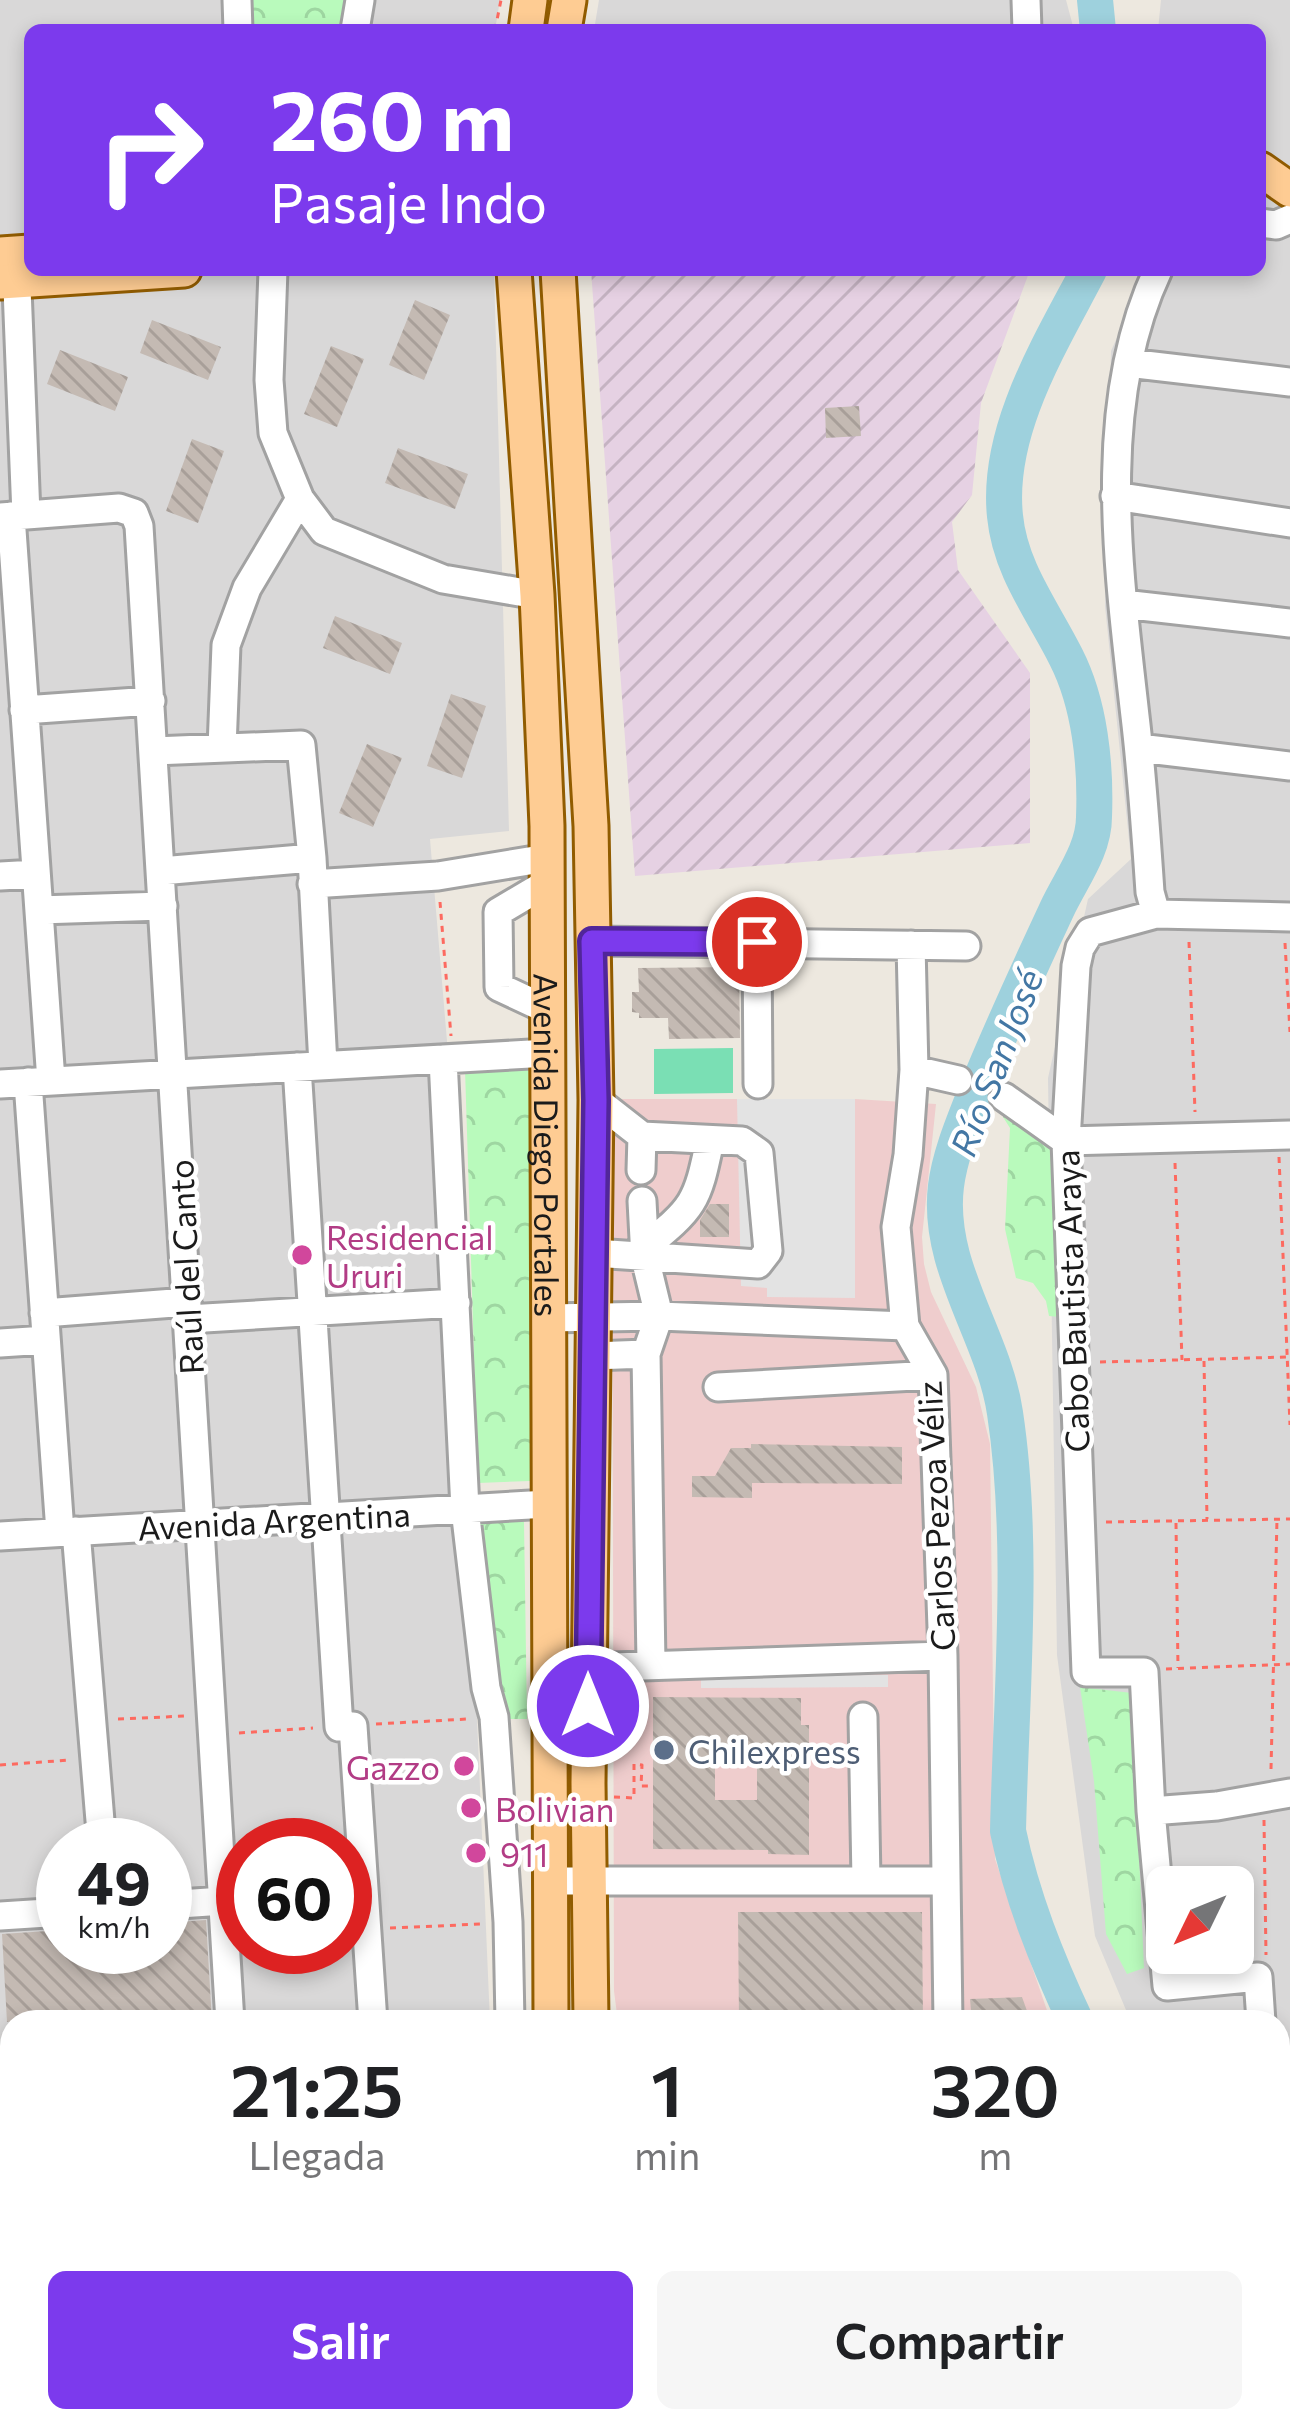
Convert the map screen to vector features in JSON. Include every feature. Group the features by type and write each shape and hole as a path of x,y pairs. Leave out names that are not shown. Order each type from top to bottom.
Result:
{"main road":[{"path":"11,278 54,276"},
{"name":"Avenida Diego Portales","path":"514,276 537,596 547,856 551,2010"},
{"name":"Avenida Diego Portales","path":"558,276 591,826 596,1100 589,1668 596,2010"},
{"path":"547,856 591,826"},
{"path":"548,1226 594,1253"}],"street":[{"path":"273,276 269,380 273,433 300,499 324,531 443,580 537,596"},
{"path":"1156,276 1137,316 1128,363 1115,496 1150,892 1156,914 1287,917"},
{"path":"11,278 12,516 24,710 13,746 39,910 26,1082 45,1326 100,1818"},
{"path":"1128,363 1290,382"},
{"path":"1115,496 1290,523"},
{"path":"222,748 226,645 248,588 300,499"},
{"name":"Raúl del Canto","path":"12,516 119,508 134,513 139,526 218,1818"},
{"path":"1123,604 1290,623"},
{"path":"24,710 151,701"},
{"path":"154,752 301,745 312,871 313,1312 324,1517 355,1818"},
{"path":"1138,748 1290,766"},
{"path":"161,871 439,876 547,856"},
{"path":"547,856 497,912 499,987 548,1010"},
{"path":"0,876 36,874"},
{"path":"39,910 164,906"},
{"name":"Cabo Bautista Araya","path":"1144,1672 1086,1672 1066,1141 1080,948 1090,932 1156,914"},
{"path":"592,941 966,946"},
{"path":"757,942 758,1084"},
{"name":"Carlos Pezoa Véliz","path":"911,945 914,1070 908,1155 896,1227 905,1326 933,1375 948,2010"},
{"path":"26,1082 548,1053"},
{"path":"448,1058 465,1509 486,1688 494,1717 510,2010"},
{"path":"914,1070 958,1080"},
{"path":"1004,1097 1066,1141 1284,1135"},
{"path":"594,1253 758,1264 768,1250 759,1153 742,1142 642,1136 596,1100"},
{"path":"641,1170 642,1136"},
{"path":"644,1253 687,1213 699,1194 710,1140"},
{"path":"642,1201 644,1253 659,1316 646,1354 651,1663"},
{"path":"0,1343 45,1326 188,1311 313,1312 456,1303"},
{"path":"548,1318 659,1316 905,1326"},
{"path":"592,1356 646,1354"},
{"path":"718,1388 933,1375"},
{"name":"Avenida Argentina","path":"0,1535 548,1504"},
{"path":"552,1669 943,1656"},
{"path":"1144,1672 1167,1985 1258,1977 1260,2010"},
{"path":"863,1717 866,1880"},
{"path":"1151,1810 1250,1802 1280,1794"},
{"path":"550,1880 946,1881"},
{"path":"0,1916 36,1914"},
{"name":"Raúl del Canto","path":"227,1974 229,2010"},
{"path":"369,1974 372,2010"},
{"path":"0,2194 0,2206"}],"path":[{"path":"439,876 448,1058"},
{"path":"1182,1360 1188,916"},
{"path":"1287,917 1290,1032"},
{"path":"1284,1135 1290,1425"},
{"path":"1072,1362 1289,1357"},
{"path":"1204,1359 1207,1521"},
{"path":"1078,1523 1290,1519"},
{"path":"1258,1977 1266,1965 1263,1823 1280,1794 1277,1520"},
{"path":"1176,1521 1178,1668"},
{"path":"1144,1672 1290,1664"},
{"path":"92,1720 346,1726 494,1717"},
{"path":"0,1765 95,1758"},
{"path":"634,1784 634,1764 642,1765 641,1786 653,1786"},
{"path":"372,1930 508,1922"}],"shaded area":[{"path":"0,0 500,0 496,24 24,24 24,276 494,276 509,831 430,839 449,1065 489,2010 0,2010"},
{"path":"599,0 1066,0 1072,24 595,24"},
{"path":"1161,0 1290,0 1290,2010 1126,2010 1095,1936 1057,1655 1048,1078 1088,899 1131,859 1105,606 1111,351 1144,276 1266,276 1266,24 1159,24"},
{"path":"591,276 1028,276 981,403 972,495 952,522 958,570 1030,673 1030,843 635,876"},
{"path":"612,1099 855,1099 936,1104 922,1237 924,1264 931,1292 976,1387 990,1444 995,1859 1047,2010 616,2010"},
{"path":"737,1099 855,1099 855,1298 767,1297 767,1288 741,1286"},
{"path":"888,1675 888,1687 701,1688 701,1676"}],"green space":[{"path":"244,0 346,0 342,24 245,24"},
{"path":"733,1048 733,1093 654,1094 654,1049"},
{"path":"531,1064 530,1481 478,1483 465,1069"},
{"path":"1004,1097 1066,1141 1071,1318 1049,1316 1046,1301 1033,1283 1016,1278 1005,1229 1010,1128 1003,1117"},
{"path":"475,1520 524,1522 527,1719 504,1719 502,1691 492,1688"},
{"path":"1080,1687 1132,1693 1144,1968 1127,1974 1106,1934 1094,1781"}],"building":[{"path":"415,300 450,315 424,380 389,365"},
{"path":"152,320 221,347 208,380 140,353"},
{"path":"331,346 364,359 337,427 304,414"},
{"path":"60,350 128,377 115,411 47,384"},
{"path":"859,406 861,436 826,438 825,408"},
{"path":"192,439 224,451 198,523 166,511"},
{"path":"398,448 468,474 455,509 385,483"},
{"path":"335,616 402,643 390,674 323,648"},
{"path":"451,694 486,706 462,778 427,766"},
{"path":"367,744 402,758 373,827 339,813"},
{"path":"739,967 740,1038 669,1039 668,1018 639,1018 639,1013 632,1012 632,992 639,992 638,968"},
{"path":"710,1204 729,1204 729,1237 700,1237 700,1220"},
{"path":"751,1444 902,1447 902,1484 752,1483 752,1498 692,1497 692,1476 715,1476 731,1448 751,1448"},
{"path":"653,1697 801,1698 801,1725 809,1725 809,1855 653,1849","holes":["715,1755 757,1756 757,1800 715,1800"]},
{"path":"738,1912 922,1912 923,2010 739,2010"},
{"path":"206,1920 211,2010 6,2010 2,1934 36,1932 36,1974 192,1974 192,1921"},
{"path":"1022,1997 1027,2010 971,2010 970,1999"}],"waterway":[{"name":"Río San José","path":"1095,0 1097,24"},
{"name":"Río San José","path":"1071,2010 1036,1928 1008,1831 1015,1621 1011,1463 999,1384 957,1273 945,1216 948,1174 962,1126 1093,829 1094,777 1086,715 1066,657 1013,554 1004,484 1029,388 1086,276"}],"place":[{"name":"Residencial Ururi","path":"302,1255"},
{"name":"Chilexpress","path":"664,1750"},
{"name":"Gazzo","path":"464,1766"},
{"name":"Bolivian","path":"471,1808"},
{"name":"911","path":"476,1853"}],"route":[{"path":"588,1706 596,1100 592,941 757,942"}]}
